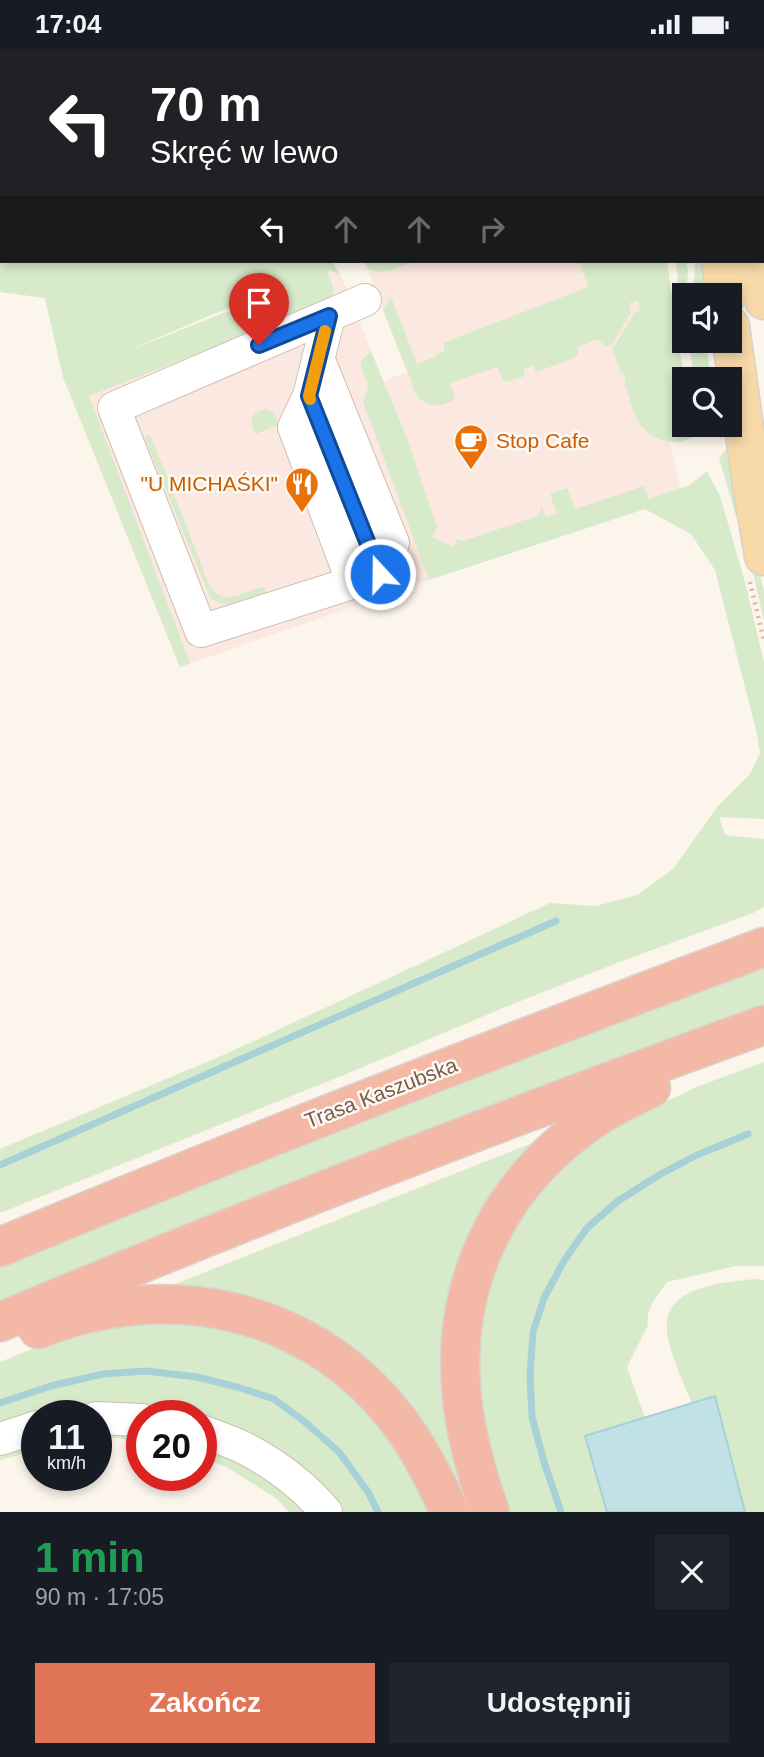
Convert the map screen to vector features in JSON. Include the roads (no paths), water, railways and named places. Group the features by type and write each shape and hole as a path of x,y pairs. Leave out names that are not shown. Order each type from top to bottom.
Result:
{"highway":[{"name":"Trasa Kaszubska","path":"0,1247 345,1106 764,947"},
{"path":"0,1322 92,1283 590,1088 764,1027"},
{"path":"489,1512 468,1441 462,1398 460,1352 462,1321 469,1288 481,1253 506,1204 524,1180 593,1119 694,1069 764,1027"},
{"path":"0,1344 65,1320 118,1308 147,1305 207,1307 242,1314 274,1325 317,1346 370,1389 394,1415 416,1447 450,1512"}],"main road":[{"path":"721,263 724,283"},
{"path":"759,263 764,300"},
{"path":"734,353 764,556"}],"street":[{"path":"318,358 393,543 366,578 201,631 114,408 365,300"},
{"path":"329,316 309,396 294,427 366,578"},
{"path":"0,1439 21,1432"},
{"path":"217,1437 246,1449 271,1464 313,1497 326,1512"}],"water":[{"path":"715,1396 745,1512 607,1512 585,1436"}],"waterway":[{"path":"0,1165 556,921"},
{"path":"561,1512 532,1417 530,1375 533,1332 544,1298 564,1261 587,1228 618,1201 697,1155 748,1134"},
{"path":"0,1403 51,1386 103,1374 146,1371 197,1377 237,1387 274,1399 339,1452 368,1492 378,1512"}],"place":[{"name":"Stop Cafe","path":"471,471"},
{"name":"\"U MICHAŚKI\"","path":"302,514"}]}
